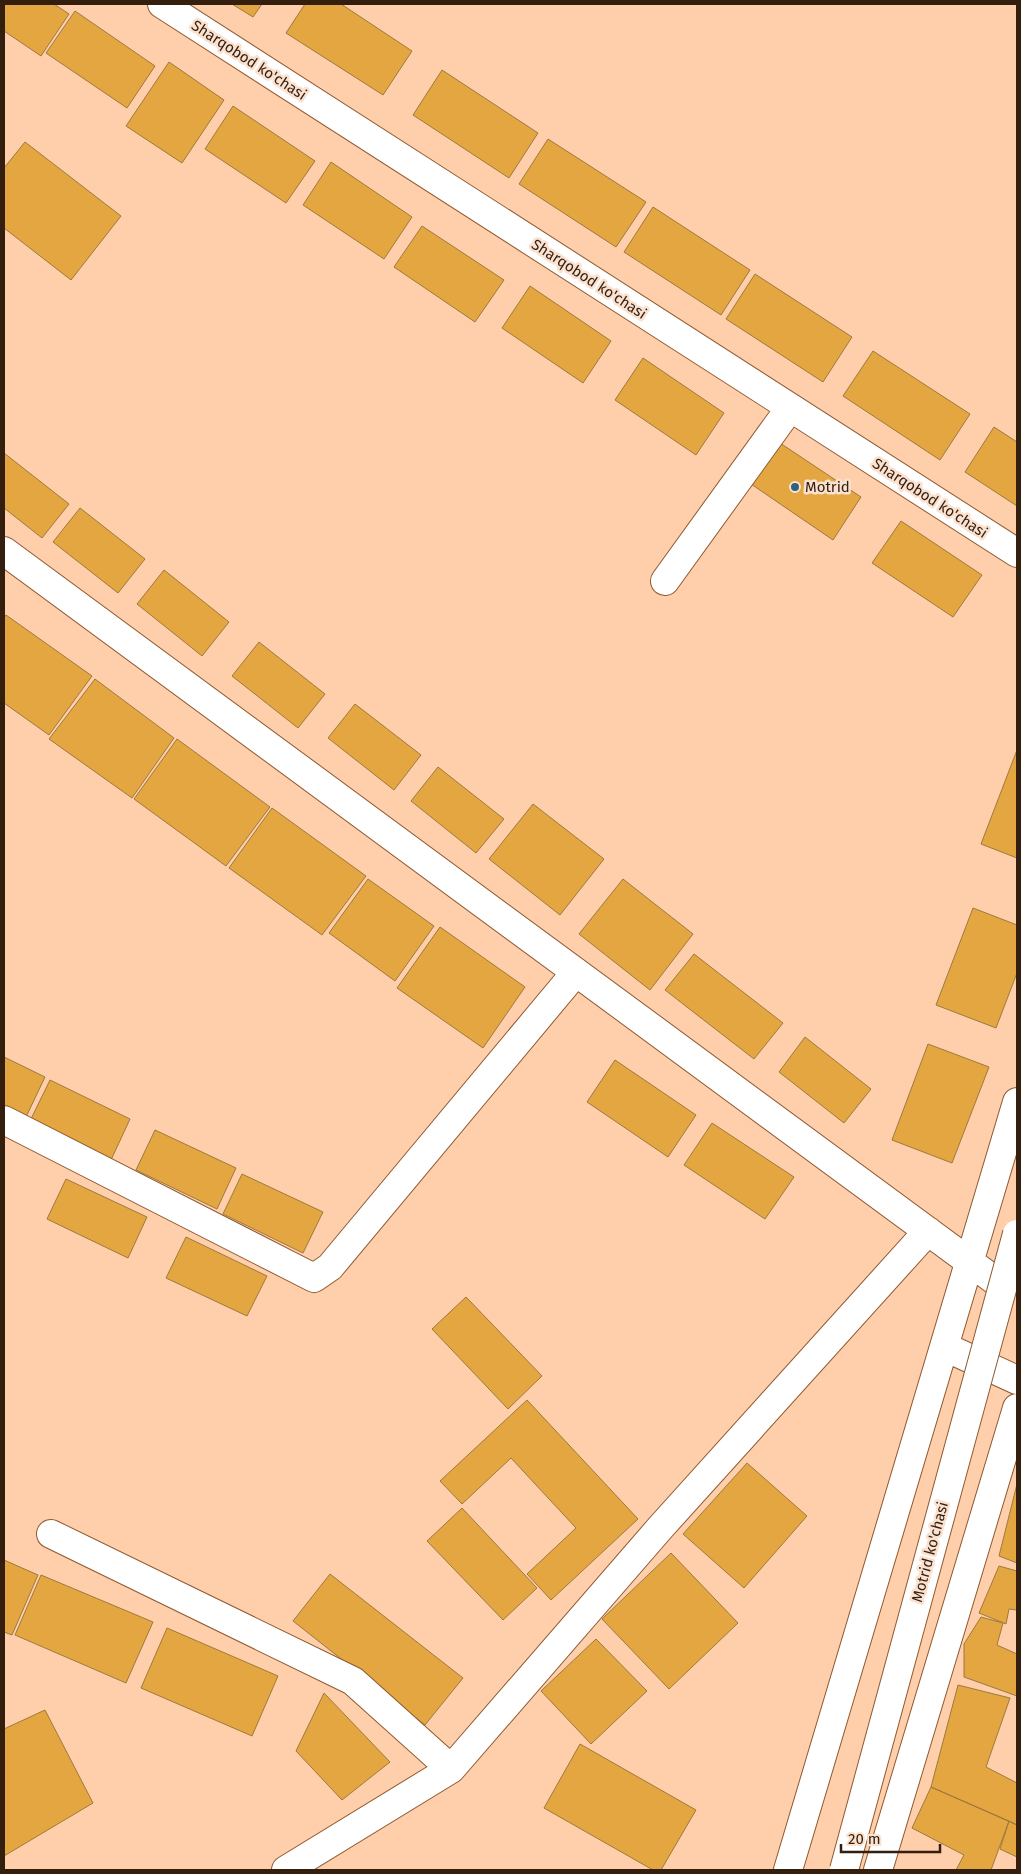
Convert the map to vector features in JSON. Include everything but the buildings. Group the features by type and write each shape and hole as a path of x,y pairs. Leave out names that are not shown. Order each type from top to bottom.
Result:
{"street":[{"name":"Sharqobod ko'chasi","path":"162,4 1017,553"},
{"path":"665,581 790,408"},
{"path":"4,551 970,1262 1009,1271"},
{"path":"4,1120 314,1278 330,1267 576,972"},
{"path":"788,1870 1017,1102"},
{"path":"286,1870 451,1769 660,1528 928,1231"},
{"name":"Motrid ko'chasi","path":"844,1870 1009,1271 1017,1234"},
{"path":"945,1347 1017,1380"},
{"path":"878,1870 1017,1408"},
{"path":"51,1534 353,1681 451,1769"}],"place":[{"name":"Motrid","path":"795,487"}]}
